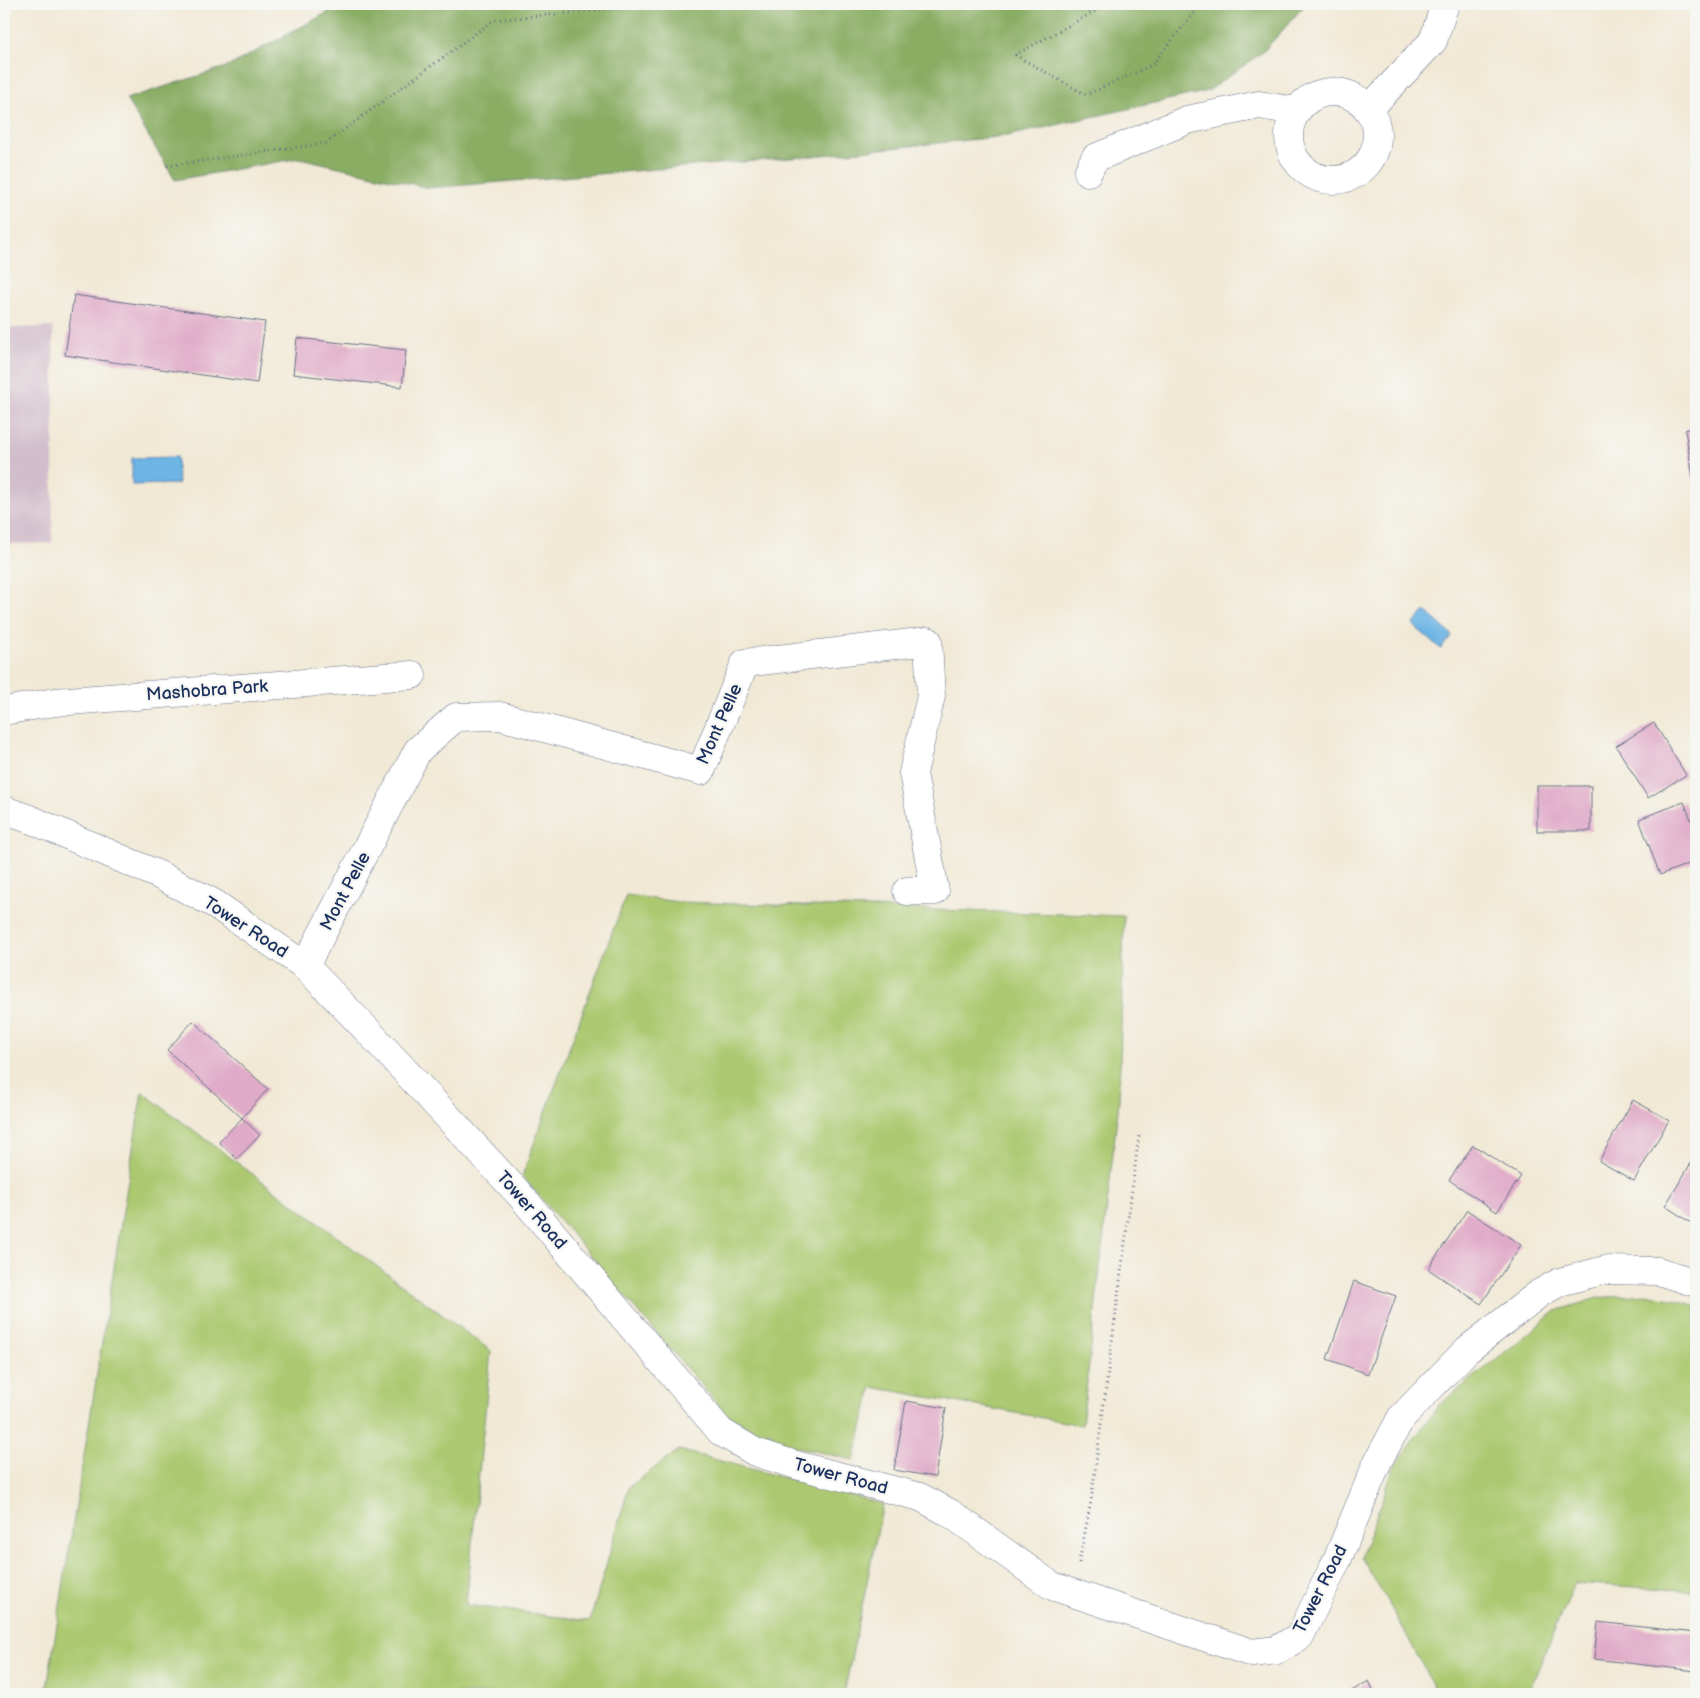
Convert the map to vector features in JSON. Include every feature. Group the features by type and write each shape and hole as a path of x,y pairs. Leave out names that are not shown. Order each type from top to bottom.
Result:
{"street":[{"path":"1368,110 1433,41 1445,4"},
{"path":"1332,92 1346,94 1358,100 1368,110 1375,123 1377,138 1374,152 1367,165 1355,174 1341,180 1326,180 1312,175 1300,166 1292,154 1289,140 1290,125 1296,111 1306,101 1318,94 1332,92"},
{"path":"1088,172 1095,158 1187,120 1259,104 1296,111"},
{"name":"Mont Pelle","path":"305,966 418,750 456,717 500,716 701,771 745,663 928,641 932,696 913,772 935,891 907,891"},
{"name":"Mashobra Park","path":"4,712 55,702 412,675"},
{"name":"Tower Road","path":"4,810 32,820 159,875 215,904 305,966 368,1030 521,1196 721,1432 755,1452 796,1465 920,1497 950,1513 1052,1586 1252,1653 1277,1650 1300,1636 1338,1558 1378,1461 1401,1418 1467,1350 1540,1293 1560,1282 1605,1270 1658,1271 1696,1283"}],"path":[{"path":"167,166 326,143 494,20 664,4"},
{"path":"1108,4 1015,56 1086,96 1152,65 1201,4"},
{"path":"1073,1593 1091,1501 1139,1136"}],"shaded area":[{"path":"53,327 52,543 4,544 4,328"}],"green space":[{"path":"343,4 1306,4 1263,52 1208,91 1007,136 803,157 429,188 300,158 175,180 126,99 229,66"},
{"path":"626,895 678,902 1124,916 1119,1100 1082,1425 872,1387 854,1460 776,1442 726,1414 522,1176"},
{"path":"142,1092 491,1351 466,1605 590,1621 629,1487 679,1450 883,1504 844,1694 46,1694"},
{"path":"1646,1294 1696,1306 1696,1591 1574,1583 1528,1694 1437,1694 1403,1628 1361,1557 1395,1465 1438,1406 1556,1311 1597,1298"}],"water":[{"path":"177,457 178,484 132,485 132,458"},
{"path":"1425,611 1452,635 1441,649 1413,625"}],"building":[{"path":"74,295 265,322 257,383 65,355"},
{"path":"297,338 406,350 402,387 293,374"},
{"path":"1696,426 1696,489 1695,489 1685,430"},
{"path":"1654,723 1686,775 1648,798 1616,746"},
{"path":"1537,786 1591,786 1591,831 1537,831"},
{"path":"1684,802 1696,833 1696,861 1660,875 1639,819"},
{"path":"193,1021 268,1089 242,1118 167,1050"},
{"path":"1633,1100 1669,1120 1634,1181 1599,1161"},
{"path":"242,1118 260,1135 237,1159 219,1142"},
{"path":"1473,1145 1521,1176 1497,1212 1449,1180"},
{"path":"1696,1155 1696,1226 1665,1206"},
{"path":"1467,1210 1521,1245 1481,1304 1428,1269"},
{"path":"1354,1281 1396,1296 1368,1374 1327,1359"},
{"path":"906,1401 946,1408 935,1477 894,1470"},
{"path":"1598,1622 1696,1633 1696,1671 1594,1659"},
{"path":"1369,1681 1375,1694 1346,1694"}]}
